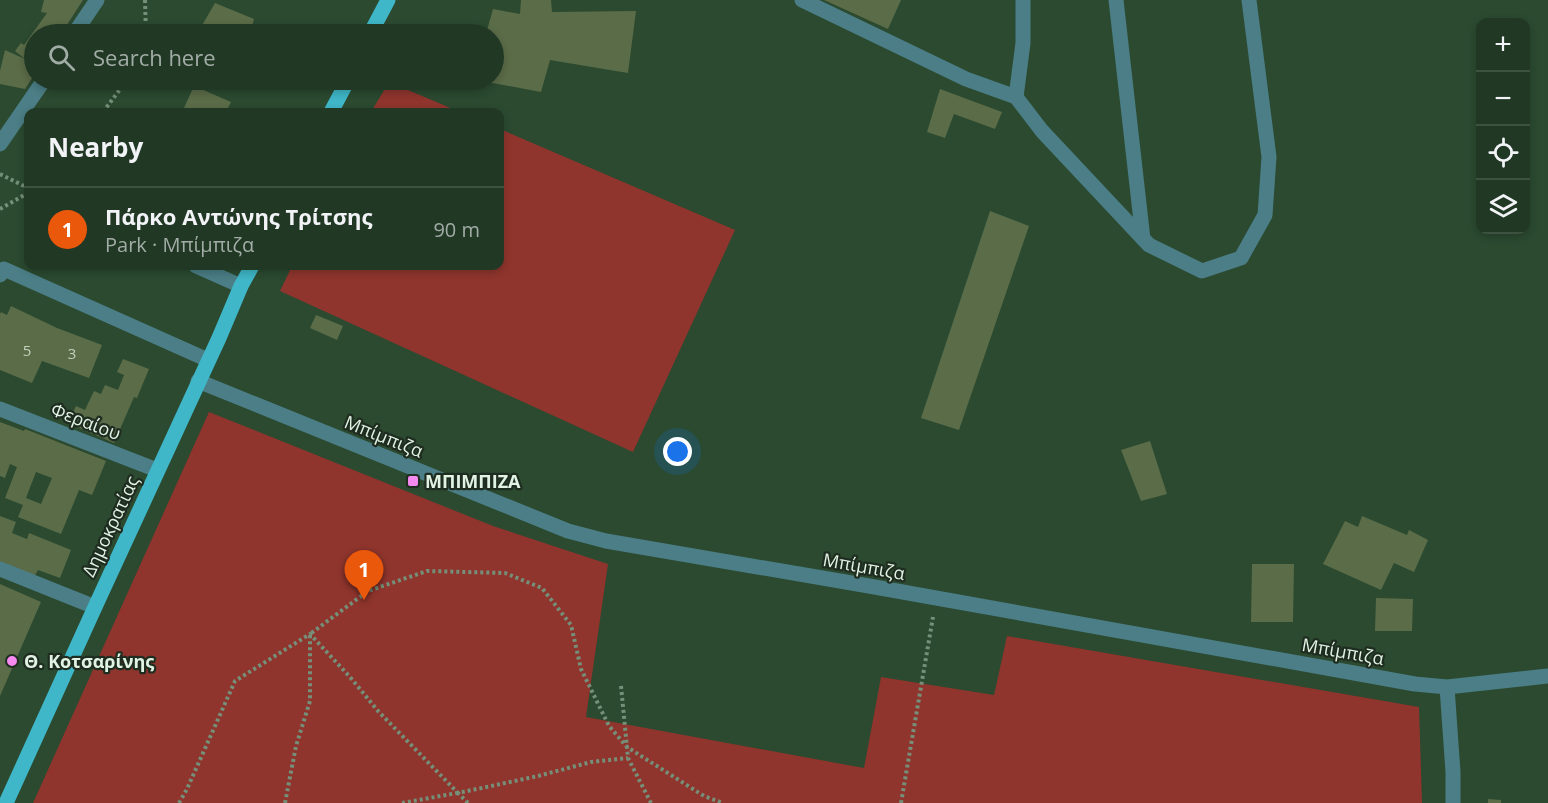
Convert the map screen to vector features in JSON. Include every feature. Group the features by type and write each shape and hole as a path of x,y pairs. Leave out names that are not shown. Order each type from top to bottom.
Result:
{"main road":[{"path":"375,24 388,0"},
{"path":"333,108 343,90"},
{"name":"Δημοκρατίας","path":"6,803 250,270"}],"street":[{"path":"81,24 97,0"},
{"path":"802,0 966,79 1016,97 1042,131 1149,245 1202,271 1241,258 1265,215 1269,157 1249,0"},
{"path":"1016,97 1023,43 1023,0"},
{"path":"1116,0 1143,239"},
{"path":"25,108 37,90"},
{"path":"0,144 24,109"},
{"path":"205,270 241,286"},
{"path":"2,272 208,360"},
{"name":"Μπίμπιζα","path":"198,381 580,535 625,545 1415,684 1447,687 1548,676"},
{"name":"Φεραίου","path":"0,409 157,470"},
{"path":"0,569 95,607"},
{"path":"1447,687 1453,803"}],"path":[{"path":"145,0 146,24"},
{"path":"106,108 120,90"},
{"path":"0,174 24,186"},
{"path":"0,209 24,196"},
{"path":"179,803 235,681 368,591 427,571 505,573 542,588 571,625 581,669 609,726 627,747 704,796 723,803"},
{"path":"901,803 936,598"},
{"path":"309,633 378,711 468,803"},
{"path":"285,803 296,746 310,701 309,633"},
{"path":"621,686 628,758 651,803"},
{"path":"402,803 538,776 591,762 628,758"}],"shaded area":[{"path":"384,90 408,90 451,108 373,108"},
{"path":"504,131 735,230 633,452 280,291 290,270 504,270"},
{"path":"209,412 493,526 608,564 586,717 864,768 881,677 994,695 1007,636 1419,707 1422,803 33,803"}],"building":[{"path":"44,0 83,0 67,24 39,24 47,13 41,12"},
{"path":"521,0 551,0 552,12 636,11 628,73 550,60 541,92 504,85 504,24 489,24 493,9 520,14"},
{"path":"824,0 901,0 888,29"},
{"path":"215,3 254,19 253,24 203,24"},
{"path":"21,43 24,45 24,58 15,51"},
{"path":"5,50 24,59 24,89 0,84 0,71"},
{"path":"940,89 1002,112 995,129 954,114 945,138 927,132"},
{"path":"192,90 203,90 231,102 228,108 184,108"},
{"path":"990,211 1029,226 959,430 921,418"},
{"path":"11,306 57,328 102,345 89,378 42,361 32,383 0,370 0,314 1,312 7,315"},
{"path":"316,315 343,326 337,340 310,328"},
{"path":"123,359 149,369 114,443 68,423 76,406 85,410 94,391 101,394 105,385 118,390 124,375 117,372"},
{"path":"0,422 24,431 25,429 106,461 92,495 79,490 61,534 18,517 23,505 5,498 17,467 10,464 5,478 0,476","holes":["36,472 52,478 41,504 26,498"]},
{"path":"1150,441 1167,494 1141,501 1121,450"},
{"path":"0,516 16,522 12,533 27,539 29,533 71,550 60,578 38,570 34,577 0,563"},
{"path":"1362,516 1407,535 1409,530 1428,540 1414,572 1394,563 1381,590 1323,564 1345,521 1358,527"},
{"path":"1252,564 1294,564 1293,622 1251,622"},
{"path":"0,584 41,602 0,696"},
{"path":"1376,598 1413,599 1412,631 1375,631"},
{"path":"1488,799 1501,800 1501,803 1488,803"}],"place":[{"name":"ΜΠΙΜΠΙΖΑ","path":"413,481"},
{"name":"Πάρκο Αντώνης Τρίτσης","path":"364,600"},
{"name":"Θ. Κοτσαρίνης","path":"12,661"}]}
